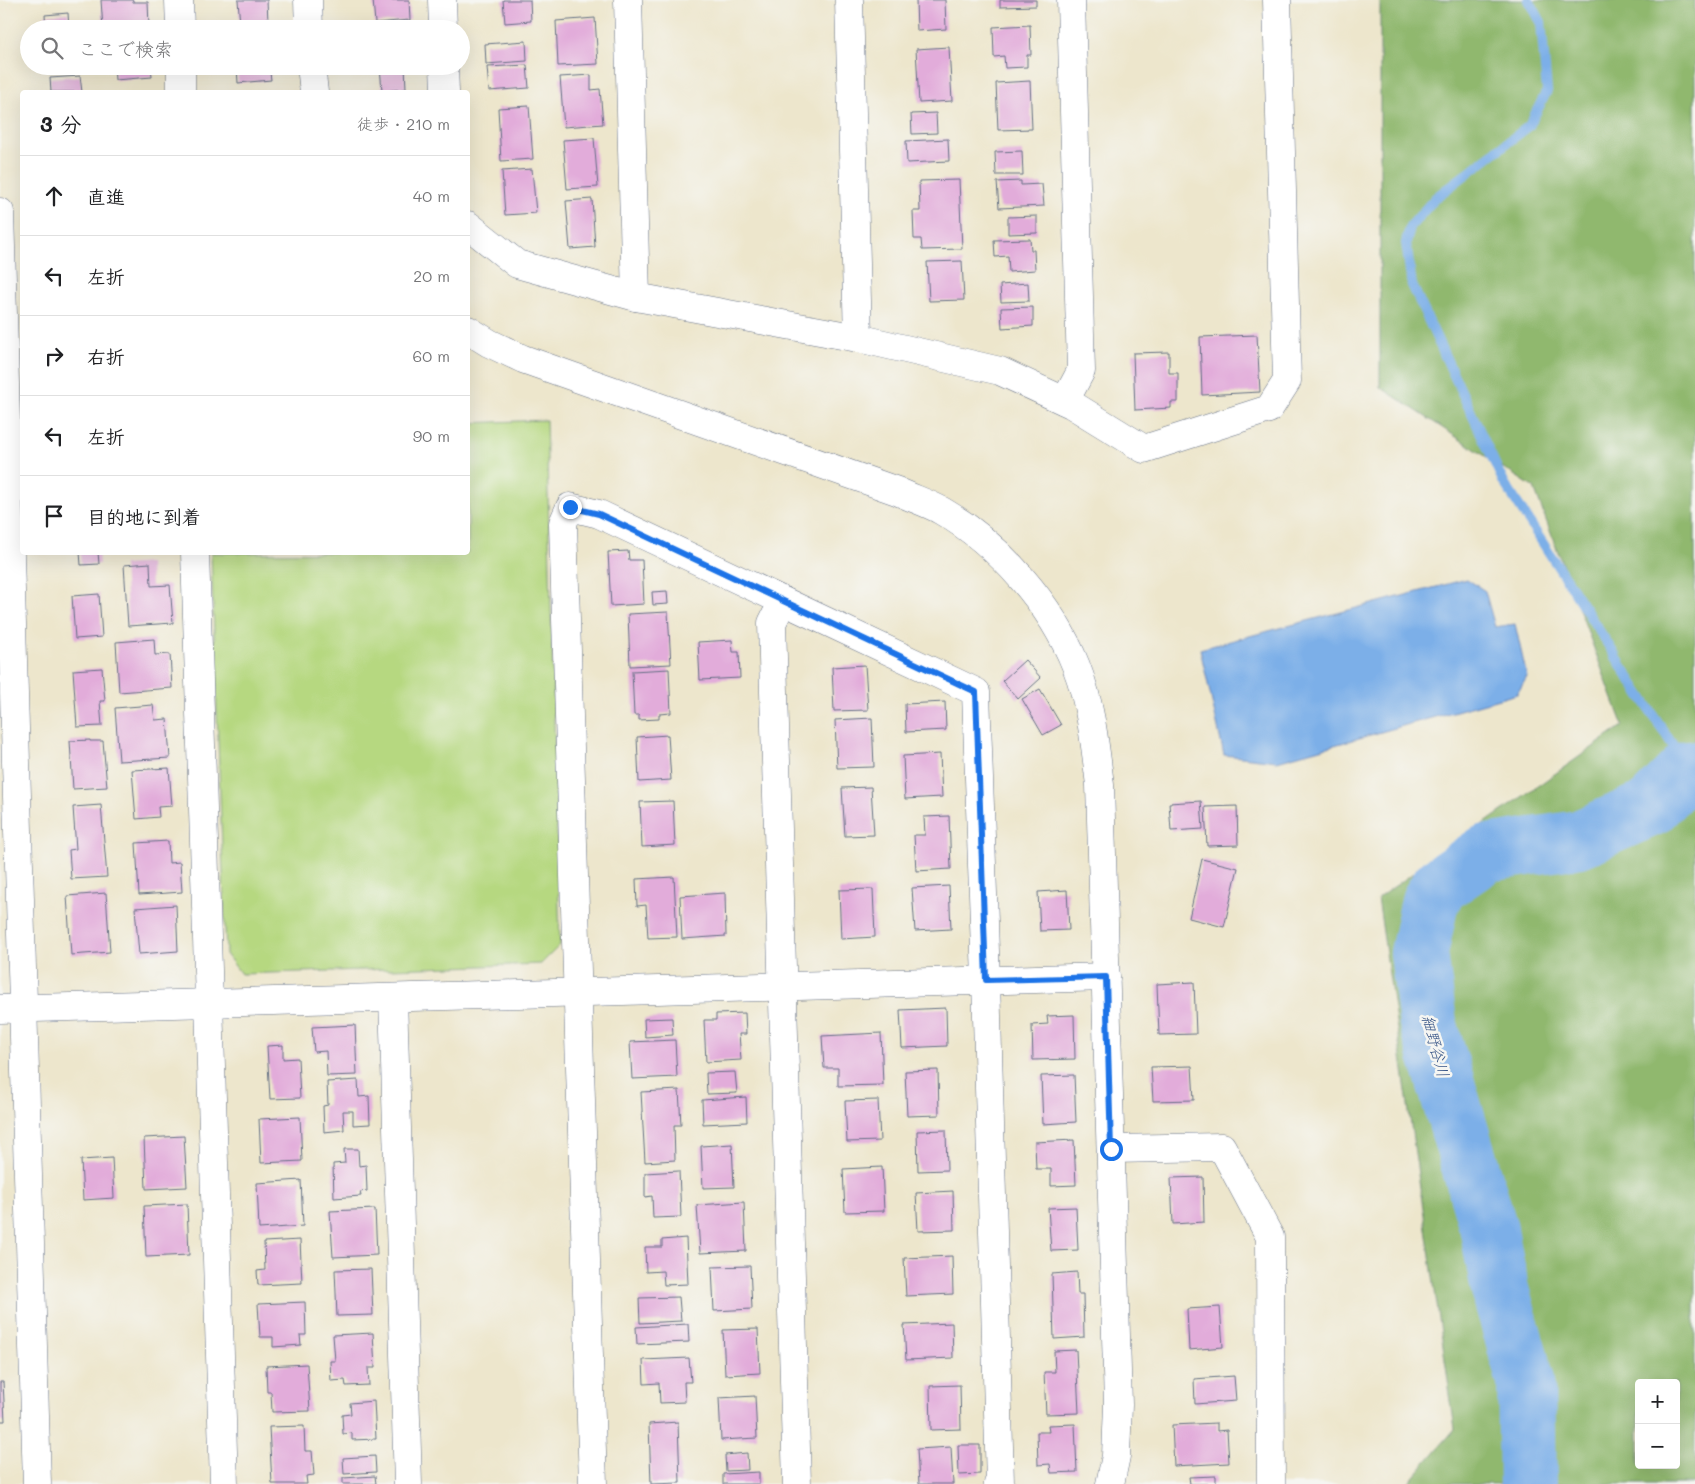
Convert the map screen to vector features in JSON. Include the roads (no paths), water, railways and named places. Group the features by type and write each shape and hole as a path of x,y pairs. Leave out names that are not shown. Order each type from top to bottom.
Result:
{"street":[{"path":"179,0 180,20"},
{"path":"308,0 309,20"},
{"path":"442,0 443,20"},
{"path":"628,0 636,297"},
{"path":"849,0 858,338"},
{"path":"1065,401 1081,371 1071,0"},
{"path":"470,227 517,264 636,297 858,338 1000,371 1065,401 1144,449 1269,409 1287,381 1277,0"},
{"path":"181,75 182,90"},
{"path":"312,75 314,90"},
{"path":"444,75 445,90"},
{"path":"0,212 14,405 12,1009 37,1484"},
{"path":"470,331 489,343 523,359 897,491 941,511 983,539 1021,576 1052,620 1076,666 1092,723 1100,785 1118,1405 1116,1456 1110,1484"},
{"path":"593,1484 563,523 570,507 599,514 976,692 1000,1483 998,1484"},
{"path":"195,555 224,1484"},
{"path":"783,601 772,623 781,986 797,1484"},
{"path":"12,1009 1106,977"},
{"path":"393,998 408,1484"},
{"path":"1111,1149 1222,1147 1270,1237 1271,1484"}],"water":[{"path":"1467,579 1485,591 1495,627 1515,624 1527,677 1517,694 1277,761 1224,755 1200,649"}],"waterway":[{"path":"1529,0 1541,22 1547,91 1529,126 1435,198 1410,227 1406,243 1412,285 1503,481 1688,769 1695,760"},
{"name":"細野谷川","path":"1528,1484 1526,1381 1500,1290 1489,1230 1428,1023 1419,953 1430,901 1440,885 1487,853 1579,839 1650,808 1688,769"}]}
